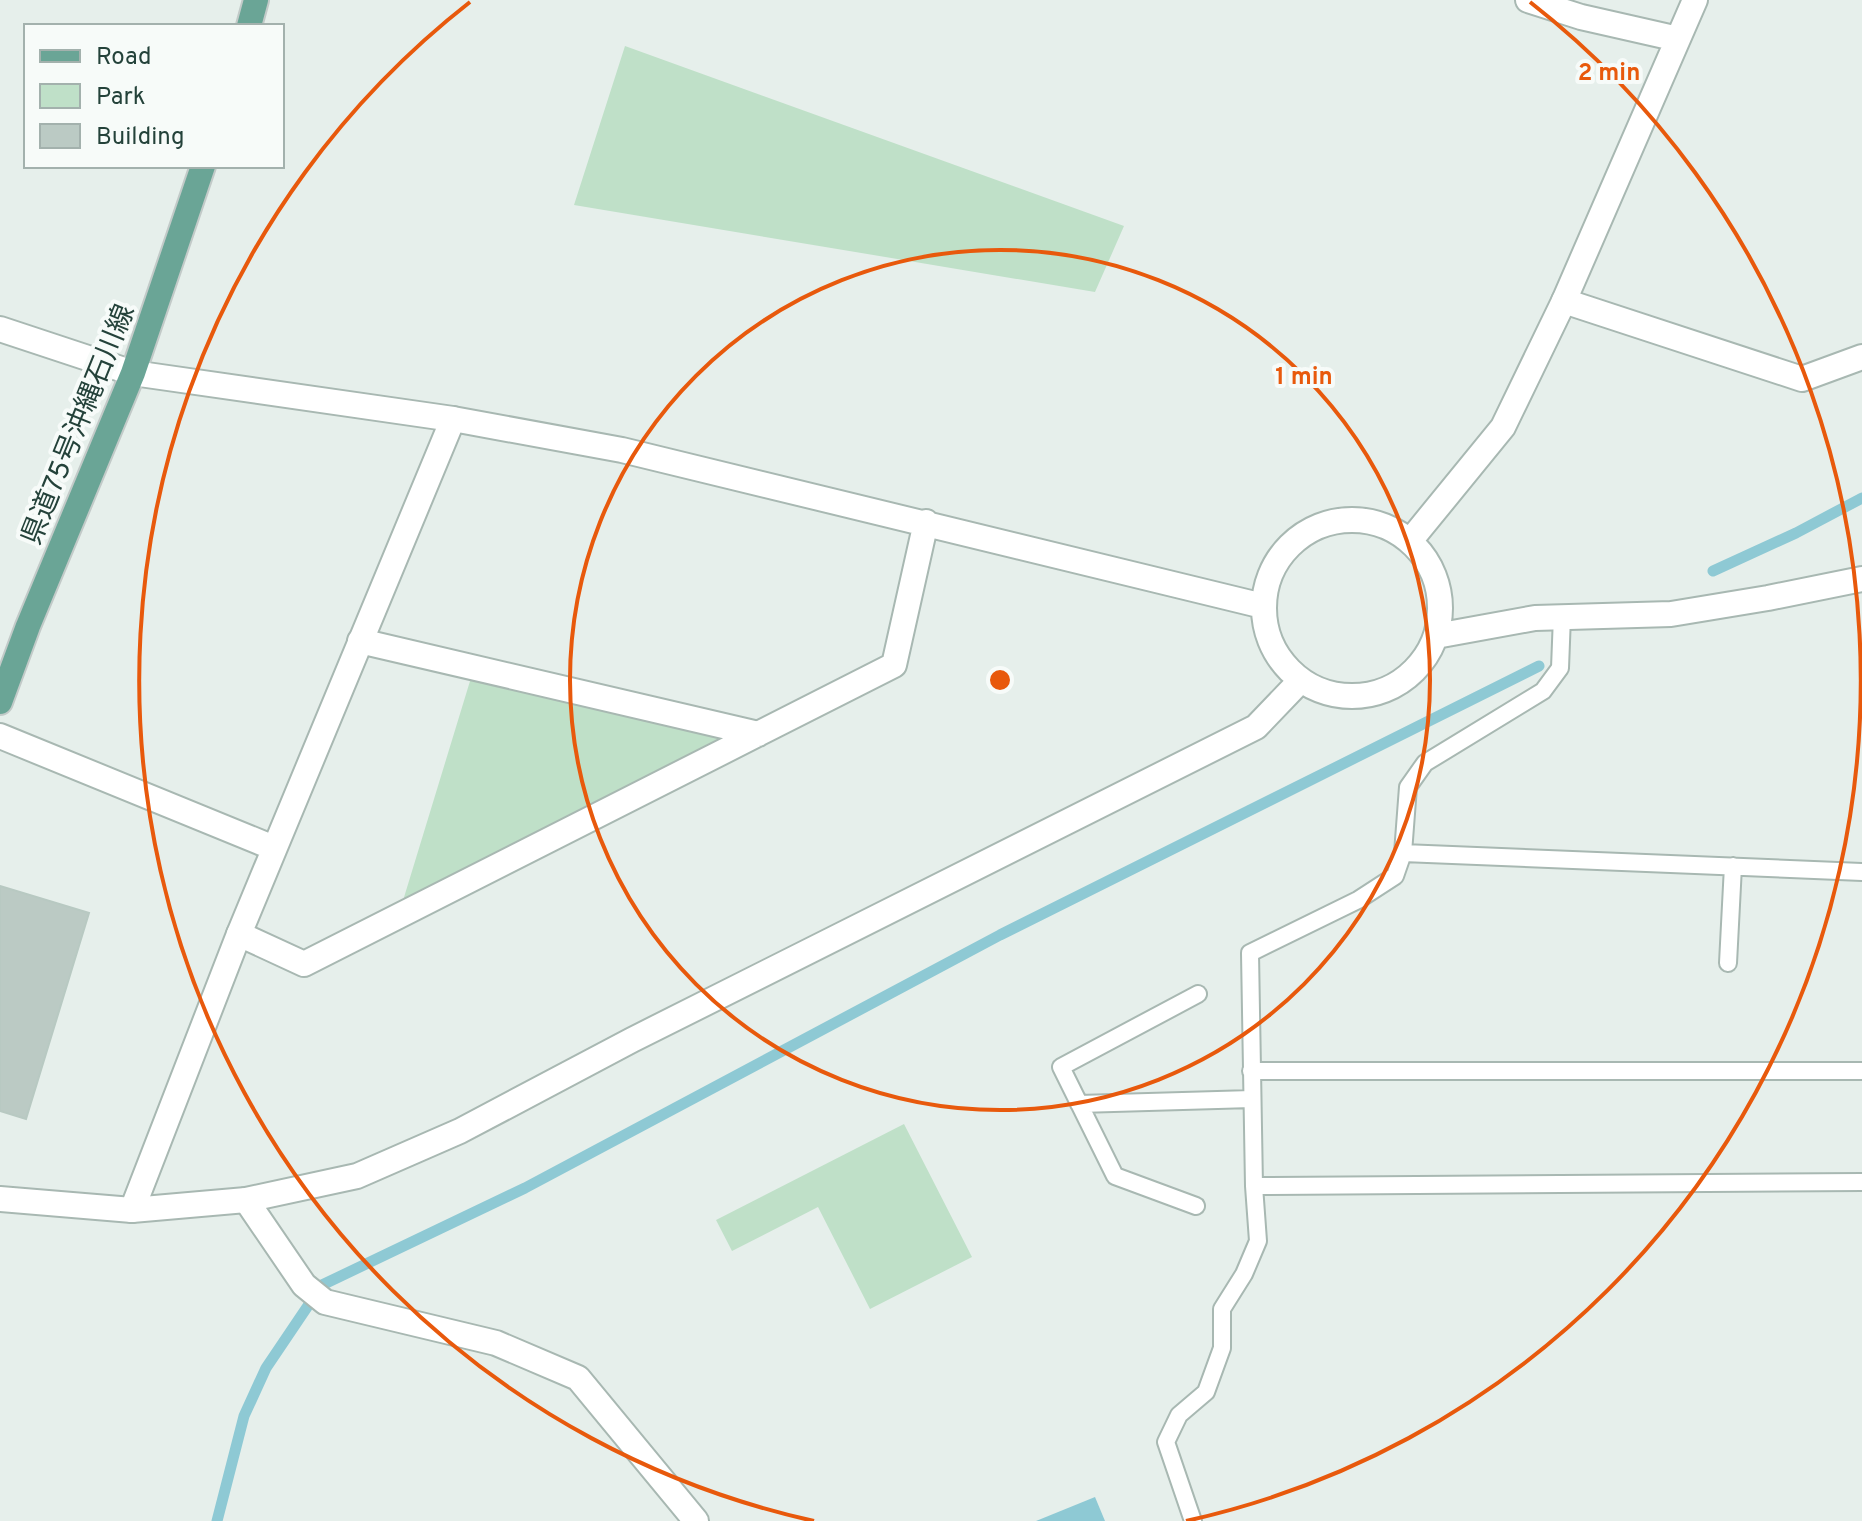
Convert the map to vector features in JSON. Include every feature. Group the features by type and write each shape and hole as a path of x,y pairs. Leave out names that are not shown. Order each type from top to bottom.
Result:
{"main road":[{"path":"250,24 256,0"},
{"name":"県道75号沖縄石川線","path":"0,702 28,626 133,373 202,168"}],"street":[{"path":"1528,0 1581,17 1678,39"},
{"path":"1410,541 1503,427 1564,301 1695,0"},
{"path":"1564,301 1802,379 1862,357"},
{"path":"0,329 133,373 453,419 622,450 1263,606"},
{"path":"132,1210 239,934 453,419"},
{"path":"1358,520 1386,526 1410,541 1427,561 1437,585 1440,610 1436,636 1423,660 1404,679 1379,691 1352,696 1325,692 1301,680 1280,660 1267,634 1263,606 1269,577 1282,553 1304,534 1330,522 1358,520"},
{"path":"239,934 304,964 894,665 926,522"},
{"path":"1436,636 1535,618 1671,614 1862,579"},
{"path":"360,641 758,734"},
{"path":"0,1199 132,1210 246,1200 357,1176 460,1131 632,1040 1256,727 1301,680"},
{"path":"0,736 274,848"},
{"path":"246,1200 304,1285 325,1302 496,1343 578,1378 696,1521"}],"lane":[{"path":"1193,1521 1166,1442 1179,1415 1206,1392 1222,1348 1222,1309 1244,1274 1258,1241 1254,1186 1250,953 1358,900 1395,876 1403,853 1408,787 1425,763 1543,691 1560,668 1562,616"},
{"path":"1403,853 1862,872"},
{"path":"1728,963 1733,866"},
{"path":"1196,1206 1115,1176 1061,1067 1198,994"},
{"path":"1251,1071 1862,1071"},
{"path":"1079,1104 1252,1099"},
{"path":"1254,1186 1862,1182"}],"green space":[{"path":"625,46 1124,226 1095,292 574,205"},
{"path":"474,668 758,734 398,917"},
{"path":"904,1124 972,1257 870,1309 818,1207 732,1251 716,1220"}],"water":[{"path":"1095,1497 1105,1521 1036,1521"}],"building":[{"path":"0,886 89,913 26,1119 0,1111"}],"waterway":[{"path":"1713,571 1862,498"},
{"path":"217,1521 244,1416 266,1368 322,1285 525,1188 1000,935 1539,666"}]}
